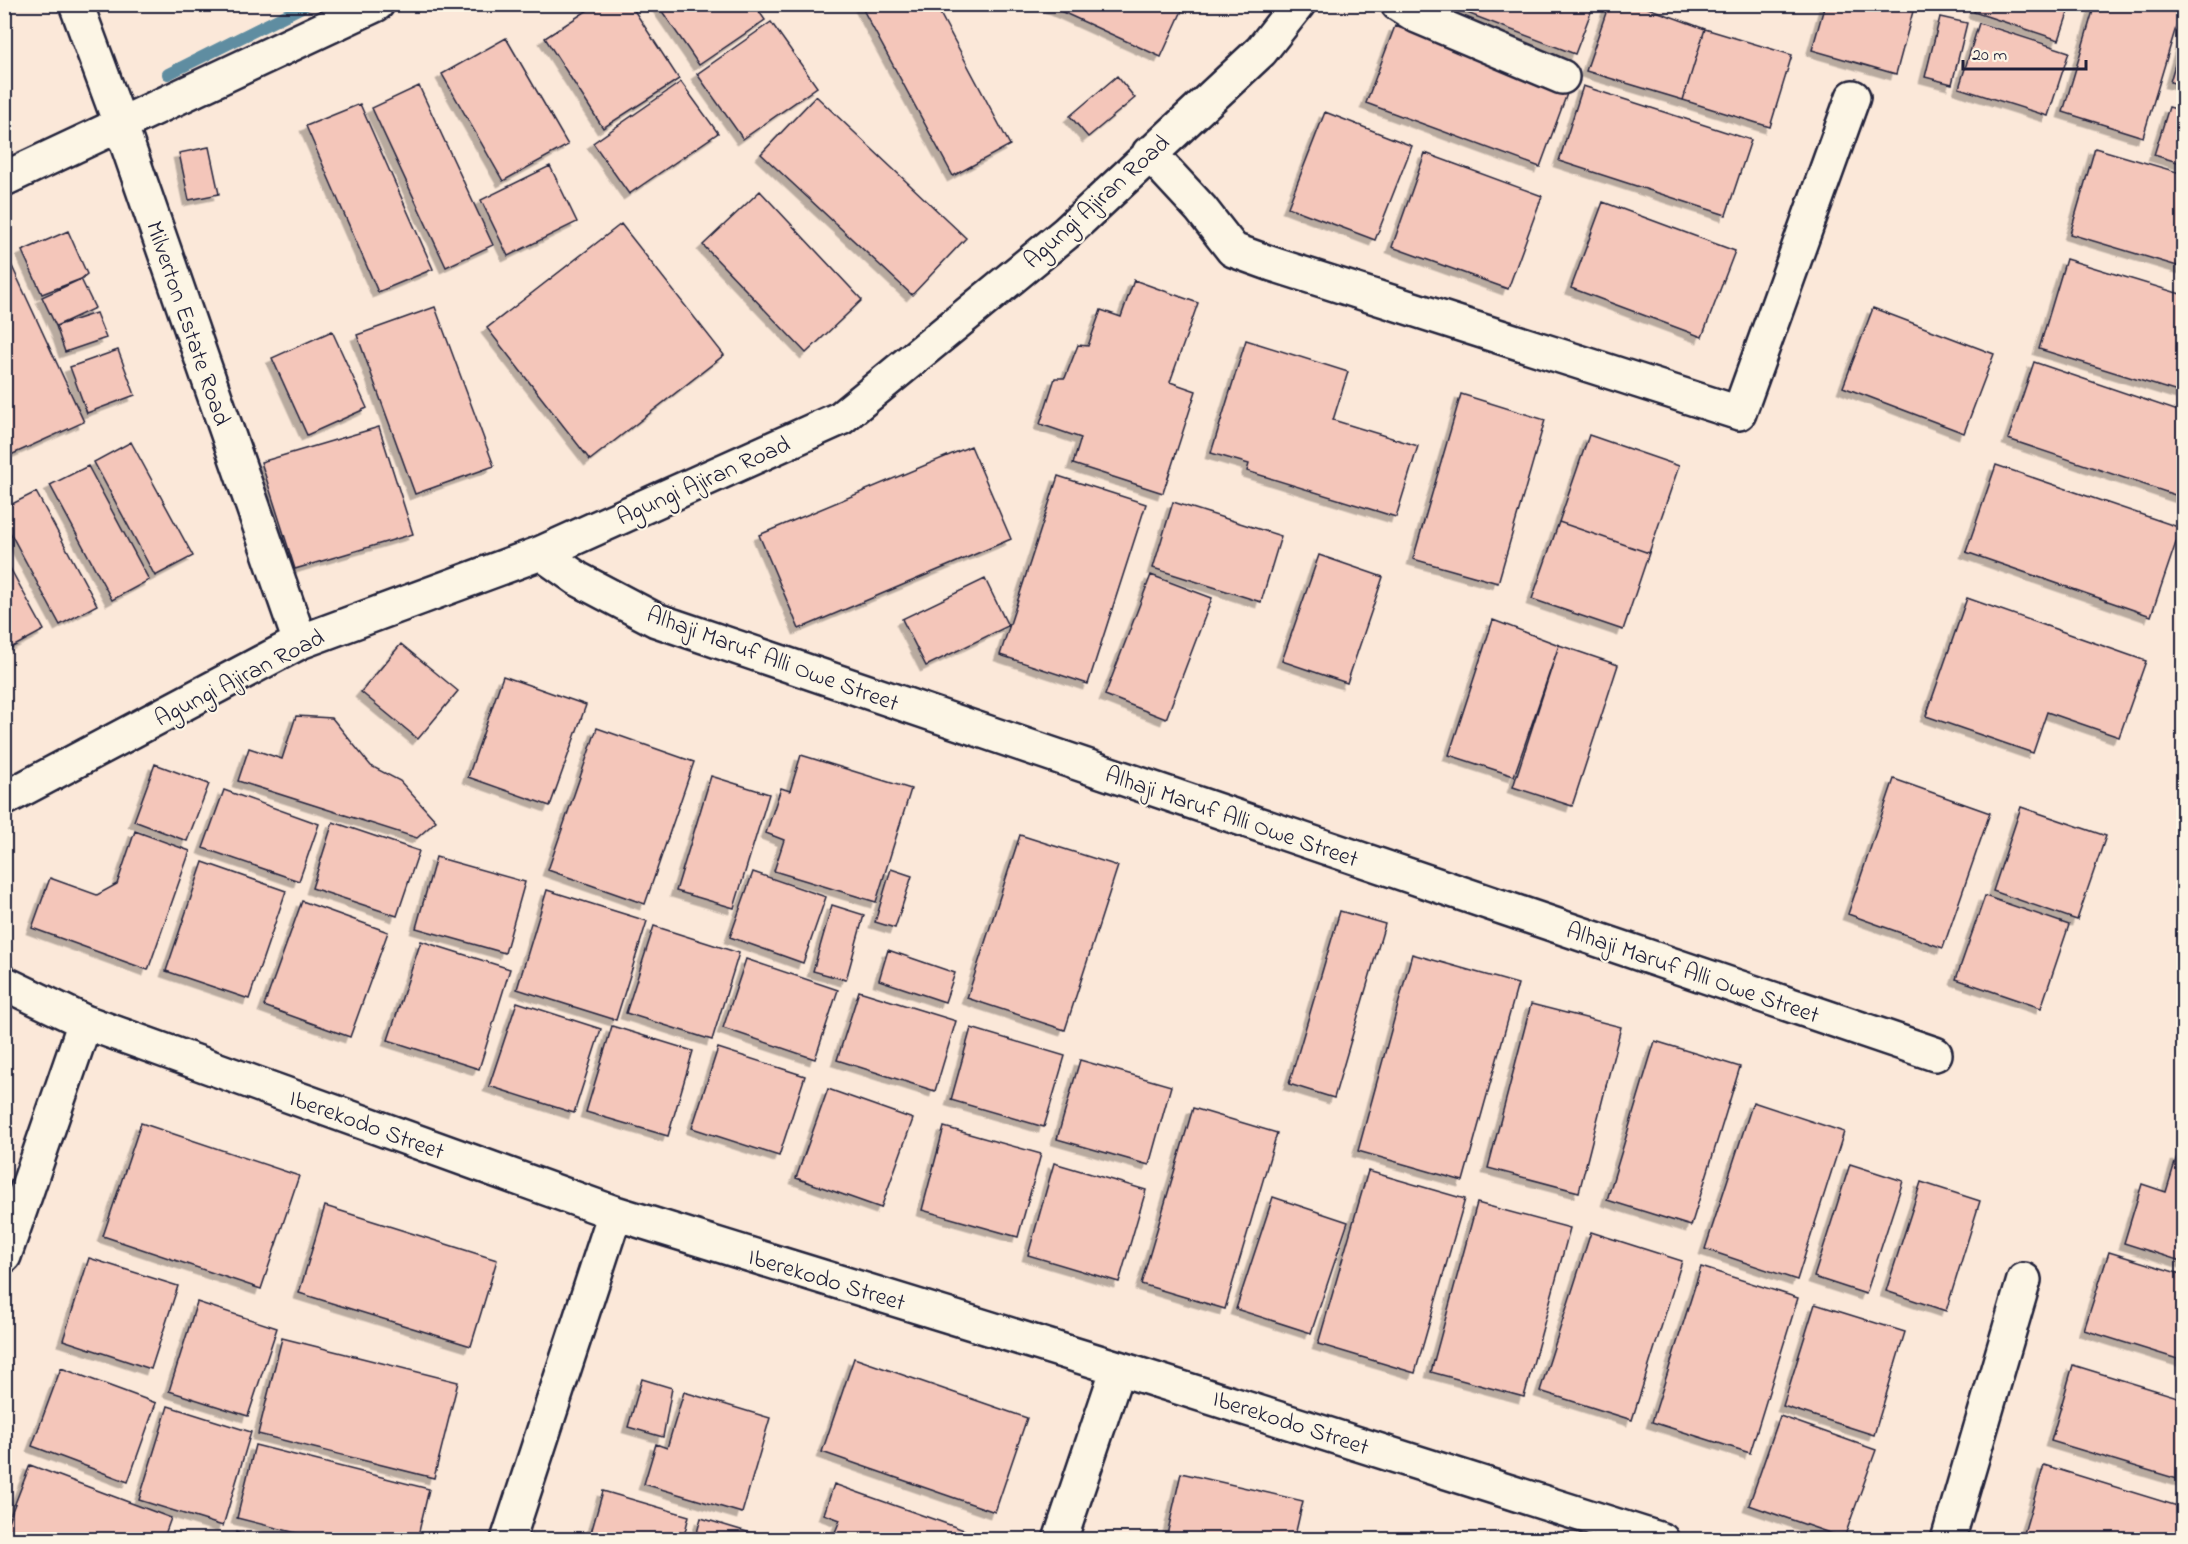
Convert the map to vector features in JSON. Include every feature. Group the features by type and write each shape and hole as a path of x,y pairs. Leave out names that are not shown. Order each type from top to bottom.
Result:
{"street":[{"name":"Milverton Estate Road","path":"76,4 121,126 300,642"},
{"path":"4,179 377,4"},
{"name":"Agungi Ajiran Road","path":"4,798 300,642 541,553 841,418 1066,232 1260,51 1298,4"},
{"path":"1398,4 1417,16 1562,76"},
{"path":"1149,153 1201,209 1233,250 1283,268 1739,413 1853,97"},
{"name":"Alhaji Maruf Alli Owe Street","path":"541,553 578,579 656,620 1935,1054"},
{"name":"Iberekodo Street","path":"4,983 85,1022 615,1214 1118,1368 1662,1539"},
{"path":"4,1256 85,1022"},
{"path":"508,1539 615,1214"},
{"path":"1948,1539 2024,1280"},
{"path":"1060,1539 1118,1368"}],"building":[{"path":"597,4 630,4 679,79 603,128 545,38"},
{"path":"657,4 754,4 765,20 699,65"},
{"path":"860,4 935,4 1010,145 953,176"},
{"path":"1045,4 1185,4 1161,57"},
{"path":"1455,4 1594,4 1575,54 1454,8"},
{"path":"1609,4 1637,4 1705,29 1683,100 1586,71"},
{"path":"1825,4 1915,4 1896,74 1812,50"},
{"path":"1977,4 2071,4 2059,40 1974,12"},
{"path":"2095,4 2183,4 2143,137 2063,112"},
{"path":"1940,17 1967,23 1952,84 1925,77"},
{"path":"771,22 817,87 743,139 697,74"},
{"path":"1979,23 2069,52 2048,116 1959,88"},
{"path":"1395,26 1568,91 1540,167 1366,103"},
{"path":"1705,29 1792,55 1770,127 1683,100"},
{"path":"2184,33 2184,85 2170,82"},
{"path":"506,38 568,145 503,181 442,74"},
{"path":"1117,76 1135,98 1088,137 1070,116"},
{"path":"681,82 718,133 629,194 593,143"},
{"path":"419,86 493,245 446,267 372,108"},
{"path":"1583,86 1751,140 1726,215 1559,161"},
{"path":"816,96 966,238 912,295 761,154"},
{"path":"360,104 433,269 378,292 306,126"},
{"path":"2169,107 2184,111 2184,164 2154,155"},
{"path":"1325,112 1412,146 1375,240 1288,207"},
{"path":"209,147 219,194 189,200 179,153"},
{"path":"2095,148 2184,174 2184,268 2070,234"},
{"path":"1425,153 1542,196 1508,289 1392,247"},
{"path":"550,166 577,222 508,256 481,200"},
{"path":"760,191 862,300 806,353 703,245"},
{"path":"1603,202 1735,251 1702,337 1571,288"},
{"path":"621,224 724,355 590,460 487,328"},
{"path":"68,231 87,274 81,279 42,294 22,251"},
{"path":"2066,259 2184,295 2184,394 2039,349"},
{"path":"10,262 84,422 4,458 4,265"},
{"path":"81,279 95,308 56,326 42,297"},
{"path":"1134,280 1198,303 1170,382 1196,391 1163,493 1073,464 1081,438 1040,424 1055,378 1065,378 1078,345 1088,346 1101,310 1121,317"},
{"path":"435,307 494,466 415,494 357,335"},
{"path":"1873,308 1994,354 1964,433 1843,387"},
{"path":"96,313 106,338 65,352 56,326"},
{"path":"332,331 367,408 307,435 272,358"},
{"path":"1246,340 1348,372 1333,420 1418,446 1396,517 1247,471 1249,464 1211,453"},
{"path":"118,350 135,395 87,413 70,367"},
{"path":"2034,362 2184,413 2184,498 2008,439"},
{"path":"1461,394 1545,420 1498,583 1413,559"},
{"path":"379,427 413,534 295,569 261,462"},
{"path":"1589,435 1679,466 1649,553 1559,522"},
{"path":"131,442 193,556 155,576 94,462"},
{"path":"971,446 1011,539 799,629 759,535"},
{"path":"1996,465 2181,528 2151,616 1966,552"},
{"path":"88,466 149,580 112,600 50,485"},
{"path":"1058,476 1146,504 1088,684 1000,655"},
{"path":"36,492 97,605 60,625 4,521 4,508"},
{"path":"1173,502 1281,536 1261,602 1153,568"},
{"path":"1559,522 1649,553 1623,630 1532,599"},
{"path":"1319,555 1383,577 1347,683 1282,661"},
{"path":"4,557 44,630 7,650 4,646"},
{"path":"1151,575 1212,598 1166,719 1105,695"},
{"path":"985,579 1008,626 926,666 902,619"},
{"path":"1967,598 2146,661 2119,737 2047,712 2033,753 1926,716"},
{"path":"1493,620 1559,645 1514,776 1449,755"},
{"path":"401,644 458,691 418,739 361,692"},
{"path":"1559,645 1618,665 1572,806 1513,787"},
{"path":"503,676 586,705 550,806 468,777"},
{"path":"296,716 332,718 371,766 400,781 436,821 417,838 238,781 249,748 282,759"},
{"path":"597,728 694,762 645,904 548,870"},
{"path":"801,755 911,789 876,902 774,871 784,840 766,833 781,788 790,791"},
{"path":"155,764 209,784 187,841 134,821"},
{"path":"711,776 769,794 734,908 676,891"},
{"path":"1894,779 1990,813 1943,948 1848,914"},
{"path":"224,790 319,824 299,881 203,848"},
{"path":"2021,807 2106,836 2077,920 1993,891"},
{"path":"333,822 419,851 397,916 312,888"},
{"path":"135,831 190,851 148,970 32,928 50,878 97,895 117,884"},
{"path":"1020,835 1118,866 1065,1030 967,998"},
{"path":"436,857 525,882 505,953 416,928"},
{"path":"203,862 286,891 249,999 166,971"},
{"path":"891,869 912,876 895,928 875,922"},
{"path":"753,872 826,897 803,963 730,937"},
{"path":"547,890 647,921 616,1020 517,989"},
{"path":"1985,896 2069,925 2041,1008 1956,979"},
{"path":"302,901 388,932 350,1037 264,1006"},
{"path":"832,905 864,915 846,980 813,971"},
{"path":"1340,911 1385,924 1334,1098 1289,1084"},
{"path":"654,926 739,953 712,1040 626,1013"},
{"path":"421,941 510,969 479,1069 388,1040"},
{"path":"888,950 955,973 945,1002 879,980"},
{"path":"1412,954 1518,984 1463,1181 1358,1151"},
{"path":"746,959 838,990 815,1059 723,1028"},
{"path":"859,991 956,1021 935,1091 837,1060"},
{"path":"517,1002 601,1029 574,1113 489,1086"},
{"path":"1531,1004 1621,1027 1579,1192 1488,1168"},
{"path":"612,1026 693,1051 668,1136 586,1112"},
{"path":"971,1028 1065,1056 1044,1127 951,1100"},
{"path":"1655,1041 1740,1067 1691,1226 1607,1200"},
{"path":"718,1048 805,1076 779,1156 692,1128"},
{"path":"1080,1060 1171,1086 1149,1165 1057,1139"},
{"path":"828,1089 913,1119 881,1208 796,1178"},
{"path":"1753,1102 1844,1132 1797,1280 1705,1249"},
{"path":"1193,1108 1277,1133 1225,1309 1141,1284"},
{"path":"141,1123 299,1176 261,1289 103,1236"},
{"path":"944,1127 1041,1154 1018,1237 922,1210"},
{"path":"2177,1156 2184,1158 2184,1262 2124,1243 2142,1184 2166,1192"},
{"path":"1054,1163 1146,1190 1119,1282 1028,1255"},
{"path":"1850,1164 1903,1181 1866,1294 1814,1277"},
{"path":"1368,1171 1465,1199 1415,1373 1318,1344"},
{"path":"1921,1182 1980,1201 1946,1311 1886,1291"},
{"path":"1273,1197 1348,1222 1311,1333 1236,1309"},
{"path":"1477,1203 1570,1228 1524,1397 1431,1372"},
{"path":"325,1206 497,1260 471,1346 299,1293"},
{"path":"1591,1232 1682,1261 1632,1420 1540,1391"},
{"path":"2109,1252 2184,1275 2184,1361 2084,1330"},
{"path":"89,1258 178,1286 151,1369 63,1340"},
{"path":"1701,1267 1798,1298 1750,1453 1652,1422"},
{"path":"197,1302 277,1328 248,1416 169,1391"},
{"path":"1815,1304 1905,1332 1874,1435 1783,1406"},
{"path":"282,1338 458,1382 434,1478 258,1434"},
{"path":"854,1358 1027,1418 995,1512 822,1452"},
{"path":"2073,1365 2184,1399 2184,1481 2051,1441"},
{"path":"61,1368 156,1403 128,1482 32,1446"},
{"path":"642,1379 672,1388 663,1437 628,1427"},
{"path":"684,1392 770,1418 742,1513 644,1484 656,1444 667,1448"},
{"path":"168,1406 251,1432 223,1526 139,1500"},
{"path":"1780,1416 1876,1450 1844,1538 1749,1505"},
{"path":"255,1445 429,1489 417,1540 324,1540 237,1518"},
{"path":"30,1465 171,1518 163,1540 4,1540 4,1532"},
{"path":"2044,1465 2184,1508 2184,1540 2022,1540"},
{"path":"1181,1473 1303,1501 1294,1540 1189,1540 1167,1535"},
{"path":"834,1484 964,1530 960,1540 832,1540 840,1520 824,1514"},
{"path":"603,1491 689,1516 683,1540 589,1540"},
{"path":"701,1518 774,1540 695,1540"},
{"path":"236,1532 254,1540 233,1540"}],"waterway":[{"path":"168,74 308,4"}]}
